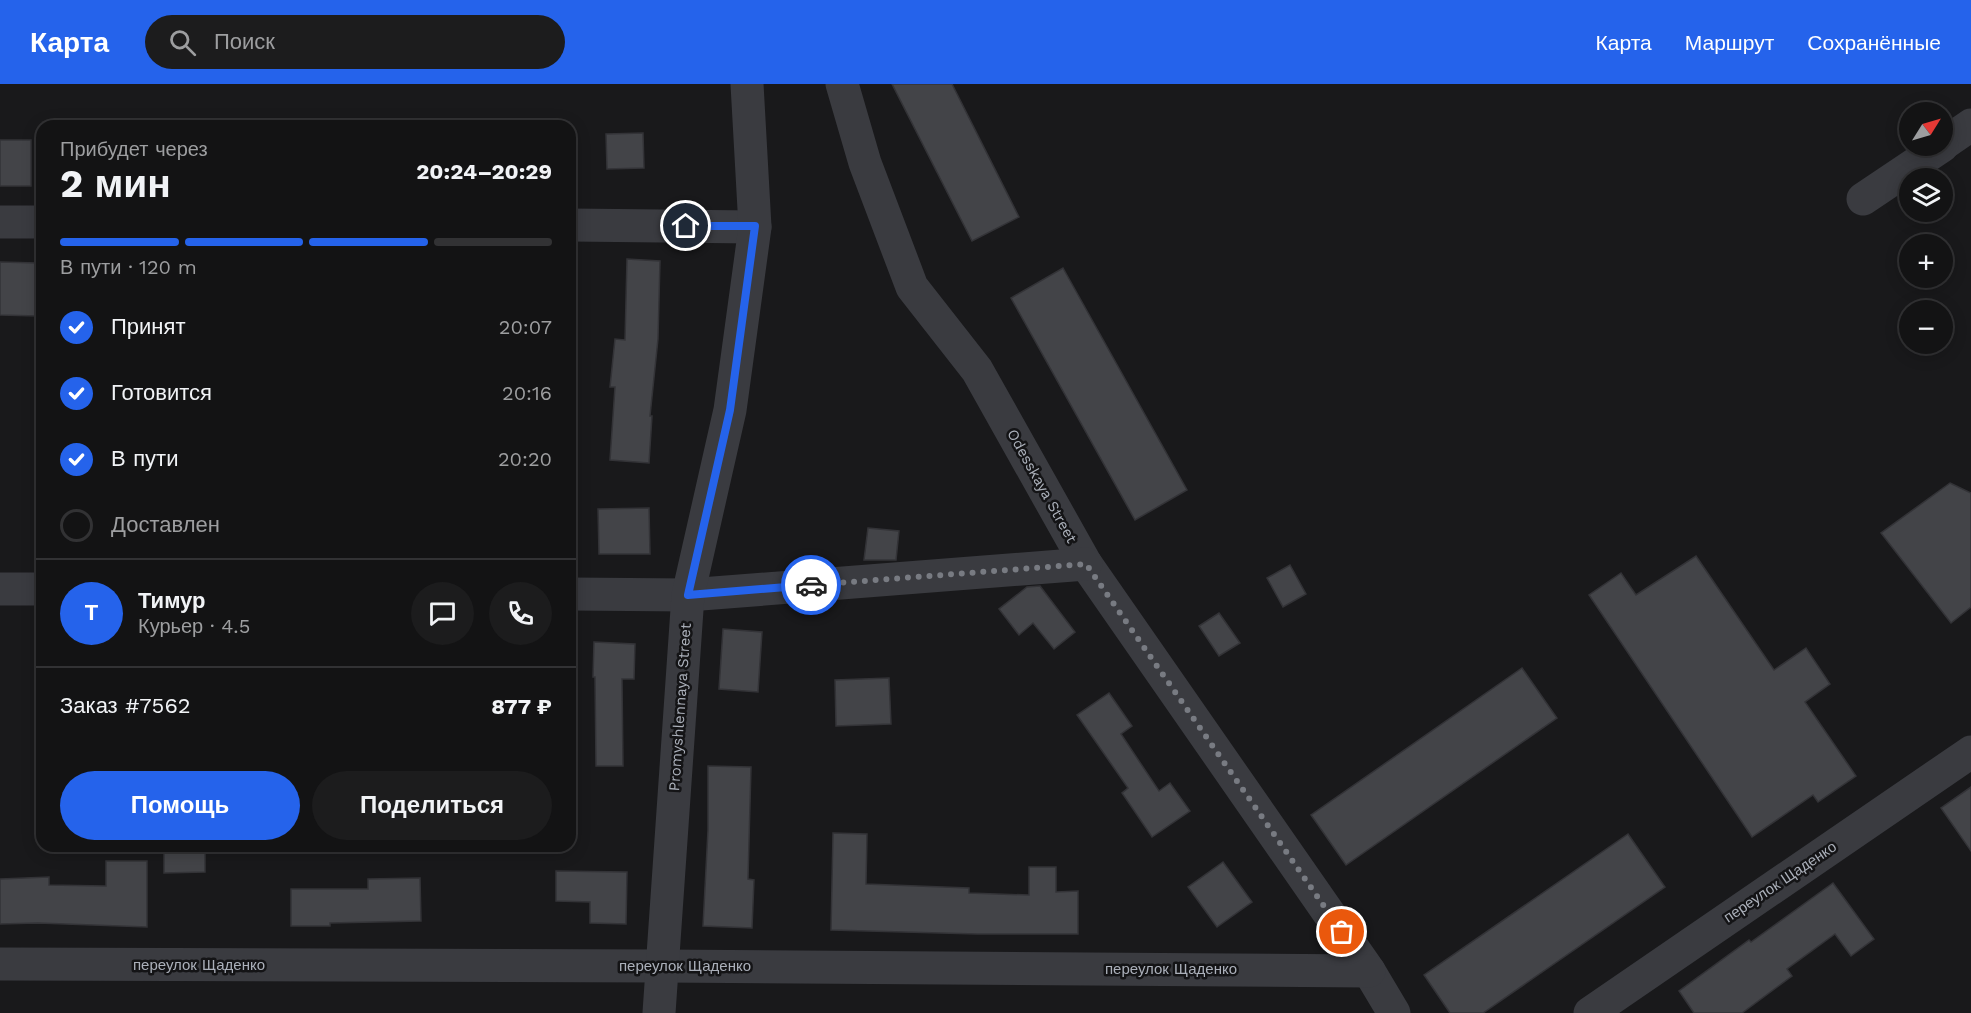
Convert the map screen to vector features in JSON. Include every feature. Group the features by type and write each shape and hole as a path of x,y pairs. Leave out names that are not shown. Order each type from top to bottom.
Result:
{"street":[{"name":"Promyshlennaya Street","path":"659,1013 688,595 730,410 755,226 747,84"},
{"name":"Odesskaya Street","path":"842,84 865,163 912,287 977,370 1086,564 1369,971 1394,1013"},
{"path":"1953,138 1971,126"},
{"path":"1863,199 1926,156"},
{"path":"0,222 36,222"},
{"path":"576,225 755,226"},
{"path":"576,594 688,595 1086,564"},
{"path":"0,589 36,589"},
{"name":"переулок Щаденко","path":"1590,1013 1971,752"},
{"name":"переулок Щаденко","path":"0,964 1369,971"}],"building":[{"path":"892,84 952,84 1019,217 972,241"},
{"path":"643,133 644,168 607,169 606,134"},
{"path":"0,140 31,140 31,186 0,186"},
{"path":"627,259 660,261 658,339 650,416 652,416 649,463 610,460 615,387 610,387 615,339 625,340"},
{"path":"0,262 36,263 36,316 0,315"},
{"path":"1063,268 1187,490 1135,520 1011,298"},
{"path":"1950,483 1971,493 1971,607 1951,623 1881,533"},
{"path":"649,508 650,554 599,554 598,509"},
{"path":"868,528 899,531 896,560 864,560"},
{"path":"1696,556 1774,670 1806,648 1830,684 1805,702 1856,776 1818,802 1813,795 1752,837 1589,595 1621,573 1636,595"},
{"path":"1290,565 1306,594 1283,607 1267,578"},
{"path":"1040,586 1075,632 1054,649 1033,623 1019,635 999,609 1027,587"},
{"path":"1219,613 1240,643 1219,656 1199,626"},
{"path":"723,629 762,632 758,692 719,689"},
{"path":"594,642 635,644 634,679 622,679 623,766 596,766"},
{"path":"1522,668 1557,718 1346,865 1311,815"},
{"path":"889,678 891,724 836,726 835,680"},
{"path":"1109,693 1132,726 1121,734 1159,791 1170,783 1190,811 1152,837 1122,793 1128,788 1077,715"},
{"path":"708,766 751,767 748,879 754,880 752,928 703,926 708,830"},
{"path":"1971,787 1971,851 1941,808"},
{"path":"833,833 867,834 866,884 969,888 969,893 1029,895 1029,867 1056,867 1056,892 1078,891 1078,934 831,930"},
{"path":"1628,834 1665,887 1483,1013 1450,1013 1424,975"},
{"path":"164,852 205,852 205,872 164,873"},
{"path":"106,861 147,861 147,927 0,924 0,879 49,877 49,885 106,886"},
{"path":"1223,862 1252,902 1217,927 1188,887"},
{"path":"556,871 627,872 626,924 590,923 590,902 556,901"},
{"path":"420,878 421,921 291,926 291,889 368,889 368,879"},
{"path":"1833,883 1874,939 1851,956 1835,934 1787,969 1792,976 1742,1013 1694,1013 1679,991"}],"way so far":[{"path":"811,585 1086,564 1342,932"}],"route":[{"path":"686,226 755,226 730,410 688,595 811,585"}]}
